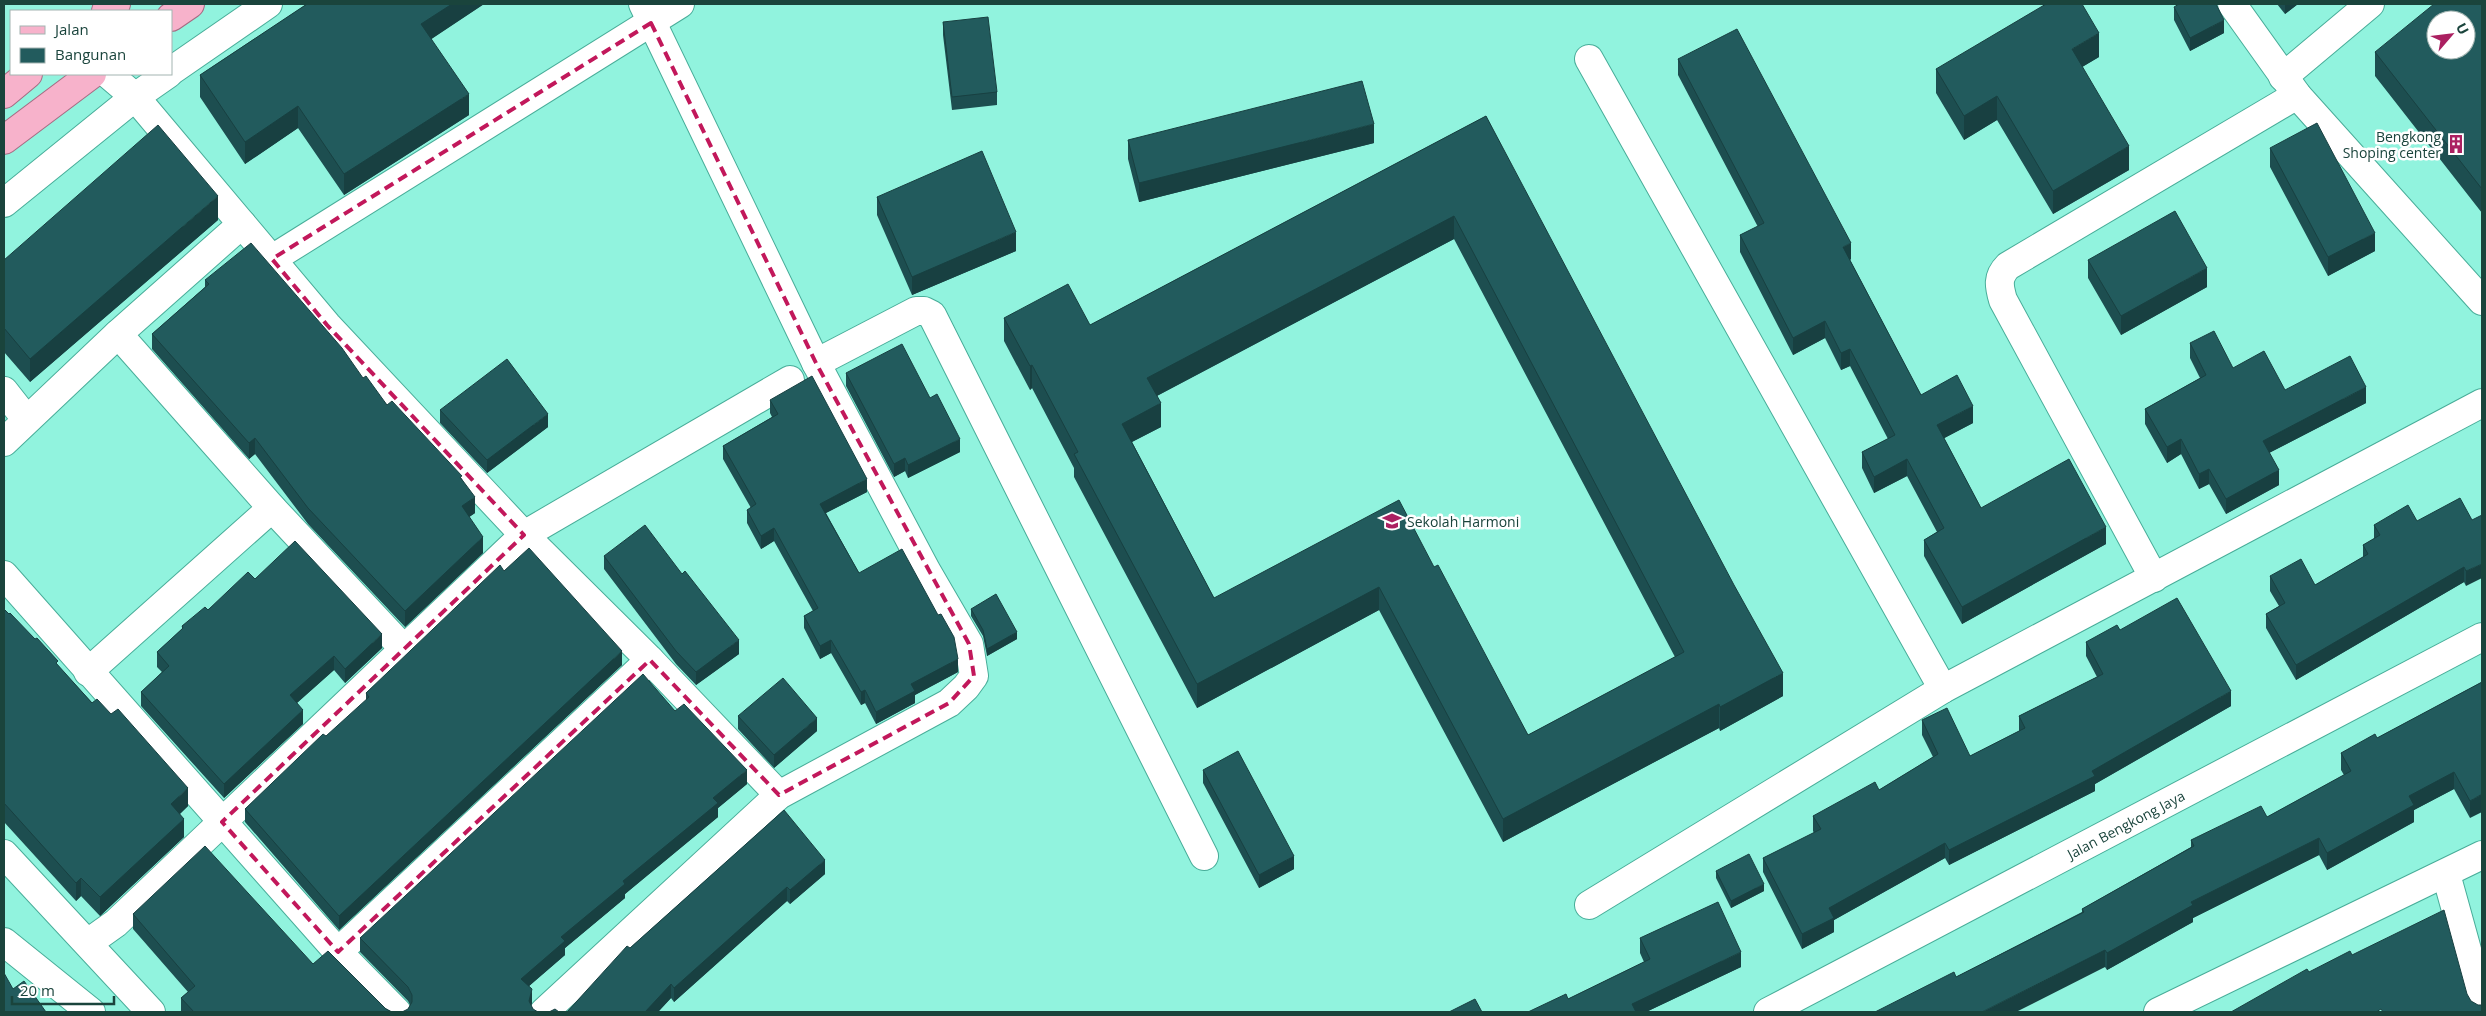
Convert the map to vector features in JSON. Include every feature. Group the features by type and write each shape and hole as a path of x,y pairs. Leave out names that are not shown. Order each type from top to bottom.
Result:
{"main road":[{"path":"172,16 190,4"},
{"path":"4,94 27,75"},
{"path":"4,140 91,75"}],"street":[{"path":"172,70 268,4"},
{"path":"272,259 647,13 680,4"},
{"path":"2232,4 2290,86 2482,301"},
{"path":"2154,578 2003,300 1999,284 2002,272 2008,266 2290,86 2370,4"},
{"path":"544,1012 779,795 948,703 966,688 974,676 969,644 926,570 816,363 647,13"},
{"path":"1589,60 1943,689"},
{"path":"109,75 135,97 327,325 524,535 650,660 779,795"},
{"path":"4,203 135,97 167,75"},
{"path":"4,442 26,418 242,224"},
{"path":"816,363 916,311 924,311 932,315 1204,856"},
{"path":"118,334 272,508 404,649"},
{"path":"88,943 116,923 524,535 790,380"},
{"path":"4,391 26,418"},
{"path":"1589,905 1943,689 2482,403"},
{"path":"88,672 272,508"},
{"path":"4,576 338,952 397,1012"},
{"name":"Jalan Bengkong Jaya","path":"1768,1012 2482,637"},
{"path":"338,952 650,660"},
{"path":"4,854 151,1012"},
{"path":"2158,1012 2193,1004 2482,855"},
{"path":"2446,874 2482,1004"},
{"path":"4,942 91,1012"}],"highlighted area":[{"path":"651,23 816,363 969,644 974,676 949,703 779,795 650,660 338,952 222,822 524,535 327,325 272,259"}],"building":[{"path":"307,4 452,4 421,24 469,94 344,174 298,106 245,142 200,75"},
{"path":"2046,4 2082,4 2099,33 2072,49 2129,146 2053,191 1997,96 1964,116 1936,69"},
{"path":"2179,4 2216,4 2224,20 2190,38 2174,7"},
{"name":"Bengkong Shoping center","path":"2434,4 2482,4 2482,189 2375,52 2426,11 2426,60 2476,60 2476,10 2427,10"},
{"path":"988,17 997,92 952,97 943,22"},
{"path":"1737,29 1851,243 1843,247 1921,395 1957,375 1973,406 1937,425 1981,508 2069,459 2106,527 1962,607 1924,540 1944,528 1907,459 1874,477 1862,452 1895,435 1850,349 1841,353 1825,321 1793,338 1740,235 1764,223 1678,59"},
{"path":"1362,81 1374,124 1139,183 1128,140"},
{"path":"1486,116 1734,585 1783,673 1720,707 1719,704 1503,819 1379,587 1197,684 1074,454 1078,452 1032,365 1030,366 1004,318 1068,284 1090,325","holes":["1454,216 1684,652 1528,735 1438,565 1434,567 1399,500 1214,598 1122,424 1161,403 1147,378"]},
{"path":"2317,123 2375,233 2328,257 2270,148"},
{"path":"158,125 218,196 30,359 4,328 4,260"},
{"path":"982,151 1016,232 912,277 877,197"},
{"path":"2175,211 2207,268 2121,316 2088,260"},
{"path":"251,243 342,348 363,378 366,376 387,405 392,401 462,476 460,477 475,497 462,506 483,537 405,611 308,508 255,438 249,443 152,334 209,284 205,280"},
{"path":"2214,331 2233,368 2264,351 2285,390 2350,356 2366,387 2263,441 2279,470 2226,499 2209,469 2199,474 2181,439 2167,447 2145,409 2206,375 2190,343"},
{"path":"902,344 930,398 937,394 960,439 908,465 905,458 894,464 846,373"},
{"path":"507,359 548,414 487,460 440,410"},
{"path":"812,376 867,479 820,504 859,573 902,549 938,615 941,614 954,637 958,659 911,684 915,691 876,712 865,690 861,692 831,640 820,646 804,616 818,608 774,528 761,536 747,510 756,504 723,446 778,414 770,400"},
{"path":"2460,498 2472,520 2482,515 2482,564 2466,571 2464,567 2296,665 2266,614 2285,603 2270,576 2301,559 2315,585 2368,554 2363,545 2380,535 2374,525 2408,505 2417,521"},
{"path":"645,525 682,574 685,571 739,640 696,672 676,651 604,556"},
{"path":"295,541 382,634 345,669 334,656 290,695 303,710 224,784 141,692 169,666 157,652 183,628 182,626 205,607 208,610 248,572 255,579"},
{"path":"529,548 622,651 339,916 245,809 323,734 326,736 369,697 366,693 500,565 504,571"},
{"path":"996,594 1017,632 987,649 983,630 971,609"},
{"path":"2177,598 2231,691 2092,771 2095,776 1949,850 1945,843 1829,908 1834,918 1802,934 1763,858 1821,829 1813,816 1875,782 1879,790 1938,754 1922,720 1947,708 1970,756 2025,728 2019,716 2103,674 2086,642 2117,625 2120,630"},
{"path":"4,609 35,639 37,638 58,661 56,663 92,703 97,699 111,714 118,709 188,788 171,804 184,819 100,897 81,878 76,883 4,803"},
{"path":"643,674 675,711 684,704 747,770 713,798 718,803 623,881 625,884 561,937 565,941 521,979 532,989 529,1001 533,1009 538,1012 402,1012 408,1009 412,1002 412,995 408,987 360,938"},
{"path":"783,678 817,718 774,755 738,716"},
{"path":"2482,682 2482,794 2470,801 2454,772 2409,796 2414,805 2327,853 2319,838 2191,902 2193,905 2107,953 2105,950 1982,1012 1875,1012 1954,972 1956,977 2084,912 2082,909 2194,846 2191,840 2261,806 2267,817 2351,771 2341,753 2375,734 2377,738"},
{"path":"1238,751 1294,856 1259,875 1203,770"},
{"path":"784,810 825,860 790,890 787,887 674,988 671,984 645,1012 567,1012 627,946 630,948"},
{"path":"205,846 313,964 328,951 386,1009 392,1012 194,1012 181,998 195,986 133,914"},
{"path":"1749,854 1764,884 1731,901 1716,871"},
{"path":"1718,902 1741,952 1632,1004 1636,1012 1528,1012 1566,994 1568,999 1650,959 1640,938"},
{"path":"2444,910 2467,994 2471,1001 2482,1005 2482,1012 2383,1012 2381,1009 2376,1012 2231,1012 2307,969 2309,972 2350,951 2352,955"},
{"path":"4,973 13,989 24,981 46,1012 4,1012"},
{"path":"1475,999 1482,1012 1449,1012"}],"place":[{"name":"Bengkong Shoping center","path":"2456,144"},
{"name":"Sekolah Harmoni","path":"1392,521"}]}
